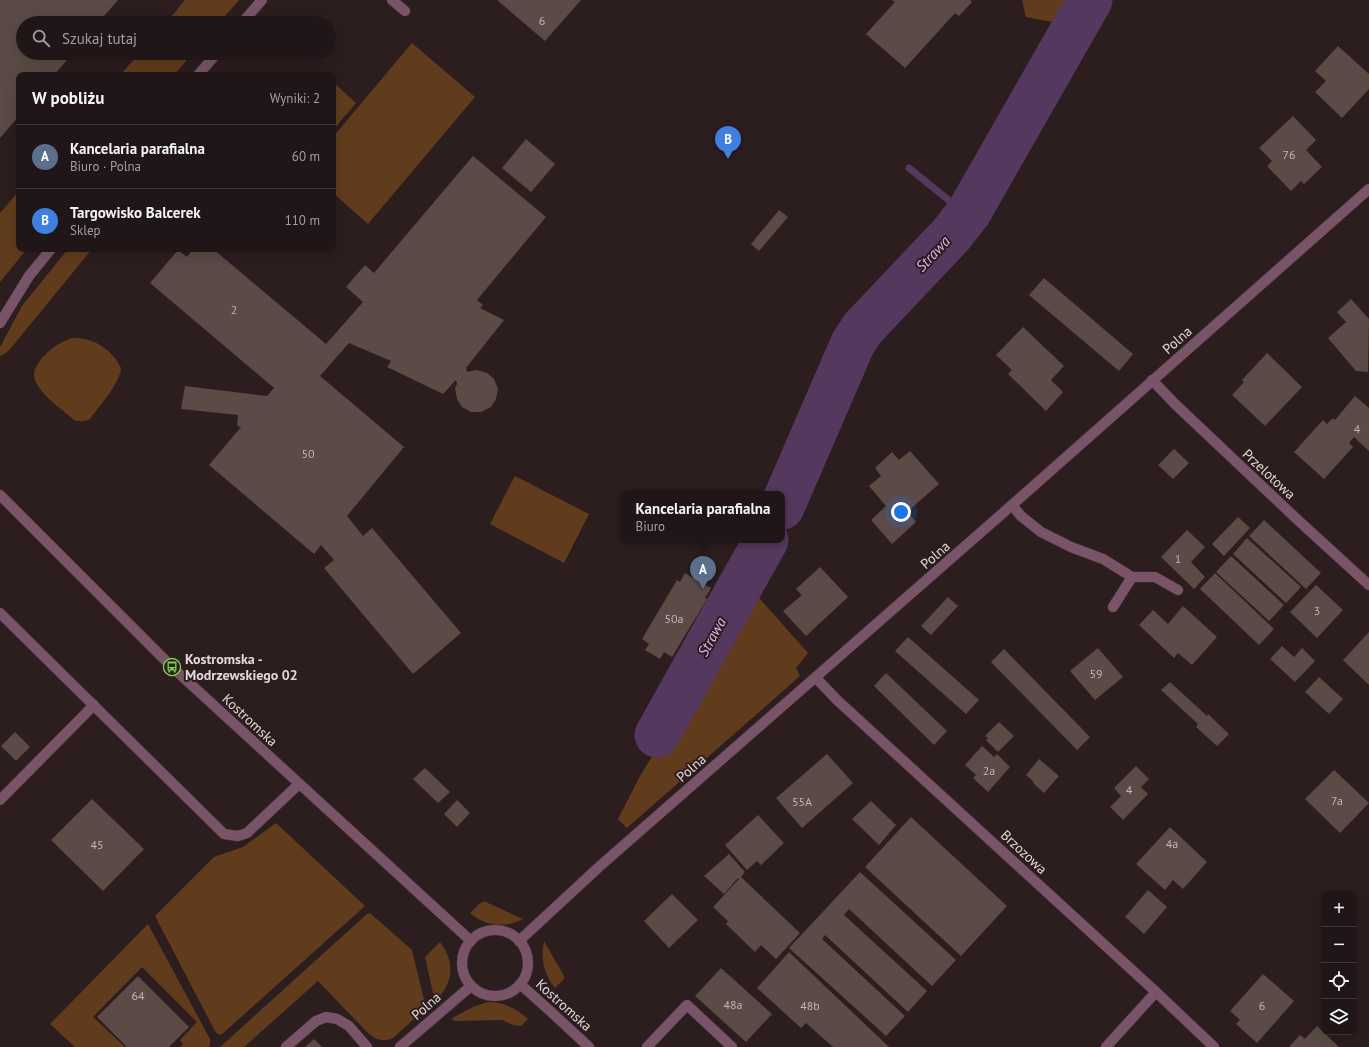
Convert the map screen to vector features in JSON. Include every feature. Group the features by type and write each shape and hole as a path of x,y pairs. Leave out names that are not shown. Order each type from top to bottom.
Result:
{"street":[{"path":"248,16 262,0"},
{"path":"392,0 405,11"},
{"path":"201,72 211,60"},
{"name":"Polna","path":"519,941 600,866 816,678 1369,189"},
{"path":"0,323 29,276 49,252"},
{"name":"Przelotowa","path":"1152,380 1186,415 1369,585"},
{"name":"Kostromska","path":"0,495 172,667 471,941"},
{"path":"1012,505 1021,516 1041,532 1071,547 1103,559 1132,576 1155,577 1178,590"},
{"path":"1113,607 1132,576"},
{"path":"0,613 224,834 238,836 248,833 299,784"},
{"name":"Brzozowa","path":"816,678 837,700 1214,1047"},
{"path":"0,800 94,705"},
{"path":"493,930 504,932 515,937 519,941 526,953 527,966 524,979 520,984 509,993 496,996 482,994 471,986 464,975 462,963 465,951 471,941 481,934 493,930"},
{"name":"Kostromska","path":"520,984 589,1047"},
{"name":"Polna","path":"400,1047 471,986"},
{"path":"1106,1047 1156,992"},
{"path":"647,1047 687,1005 732,1047"},
{"path":"286,1047 316,1021 326,1016 337,1019 348,1026 368,1047"}],"shaded area":[{"path":"185,0 239,0 225,16 172,16"},
{"path":"1022,0 1083,0 1068,25 1026,17"},
{"path":"412,43 475,97 368,224 336,196 336,133"},
{"path":"134,60 187,60 177,72 123,72"},
{"path":"336,85 356,103 336,126"},
{"path":"16,194 16,252 25,252 0,282 0,213"},
{"path":"66,252 90,252 11,348 0,356 0,347 22,306"},
{"path":"72,338 80,338 94,342 101,346 112,355 121,368 120,374 113,388 90,419 84,421 74,420 43,393 38,387 34,374 37,366 45,354 52,348"},
{"path":"515,476 589,514 564,563 490,524"},
{"path":"753,591 808,653 796,668 800,676 627,828 618,819 640,776"},
{"path":"276,823 365,906 221,1035 216,1033 155,916 214,857 243,847"},
{"path":"485,901 523,919 503,925 496,925 482,921 470,913 479,904"},
{"path":"370,913 412,950 426,1008 393,1038 382,1040 372,1036 318,981 244,1047 220,1047 367,914"},
{"path":"148,924 210,1039 209,1047 180,1047 183,1044 180,1040 197,1022 142,967 93,1017 125,1047 75,1047 50,1024"},
{"path":"544,941 564,976 564,979 555,988 548,977 544,966 542,954"},
{"path":"440,942 448,958 450,973 446,988 435,1002 425,957"},
{"path":"488,1002 499,1003 510,1007 528,1019 521,1026 513,1025 502,1020 454,1021 452,1018 473,1007"}],"building":[{"path":"0,0 118,0 104,16 16,16 16,60 67,60 57,72 16,72 16,119 0,138"},
{"path":"497,0 581,0 545,41"},
{"path":"892,0 970,0 972,2 959,16 955,13 905,68 866,34 895,2"},
{"path":"1338,46 1369,74 1369,89 1342,118 1315,92 1326,81 1315,71"},
{"path":"1293,116 1316,140 1306,150 1322,167 1304,184 1301,181 1291,191 1267,166 1272,161 1259,148"},
{"path":"526,139 555,164 531,192 502,168"},
{"path":"473,156 546,217 477,300 483,305 480,308 504,320 466,368 467,372 477,370 487,373 494,379 498,389 496,399 491,407 481,412 471,412 462,407 457,399 455,388 457,384 456,380 443,394 387,367 391,361 349,343 320,376 404,447 347,516 363,536 372,528 461,633 413,674 324,568 334,560 321,545 314,554 209,465 241,427 237,426 238,415 181,409 185,386 267,396 274,388 150,283 176,252 181,252 187,257 191,252 217,252 326,344 363,302 346,287 365,265 374,273"},
{"path":"779,210 788,217 759,251 751,244"},
{"path":"1044,278 1133,354 1119,371 1029,295"},
{"path":"1351,299 1369,319 1368,372 1356,371 1328,338 1346,322 1337,312"},
{"path":"1023,327 1064,366 1051,380 1063,392 1046,411 1008,374 1012,370 996,355"},
{"path":"1267,353 1302,387 1265,426 1232,395 1244,382 1242,380"},
{"path":"1355,396 1369,408 1369,451 1354,437 1349,443 1353,447 1324,479 1294,452 1323,420 1327,424 1333,418 1335,420"},
{"path":"1174,449 1189,463 1173,479 1158,465"},
{"path":"910,451 939,484 907,512 916,522 892,544 871,520 886,506 869,486 881,476 875,468 892,452 899,460"},
{"path":"1238,517 1250,528 1224,556 1212,544"},
{"path":"1264,520 1321,573 1306,589 1249,536"},
{"path":"1187,530 1205,547 1191,562 1205,577 1194,589 1161,557"},
{"path":"1247,538 1301,587 1286,603 1233,554"},
{"path":"1231,556 1284,605 1269,621 1216,572"},
{"path":"820,567 848,597 806,636 783,611 802,595 796,589"},
{"path":"685,573 711,588 705,598 707,599 672,657 664,652 660,659 645,650 649,644 642,639 677,580 680,582"},
{"path":"1215,573 1274,629 1259,645 1200,589"},
{"path":"1316,585 1343,610 1317,638 1290,612"},
{"path":"948,597 958,606 931,635 921,626"},
{"path":"1183,606 1217,637 1192,665 1178,653 1174,658 1139,625 1153,610 1168,624"},
{"path":"1369,632 1369,685 1343,660"},
{"path":"908,637 979,700 966,714 895,651"},
{"path":"1282,646 1294,657 1302,648 1315,661 1295,682 1270,659"},
{"path":"1098,648 1123,677 1095,700 1070,671"},
{"path":"1004,649 1090,737 1077,750 991,662"},
{"path":"886,673 947,731 934,745 874,686"},
{"path":"1319,677 1343,699 1329,714 1305,692"},
{"path":"1170,682 1229,734 1217,746 1196,727 1198,724 1161,690"},
{"path":"999,722 1014,736 998,752 986,740 988,738 985,736"},
{"path":"15,732 30,747 16,761 1,746"},
{"path":"982,746 994,757 997,754 1010,767 988,792 973,778 976,775 965,765"},
{"path":"827,754 853,783 802,828 776,798"},
{"path":"1039,759 1059,776 1044,793 1026,775"},
{"path":"1136,766 1149,779 1141,787 1148,794 1123,820 1110,807 1121,796 1114,788"},
{"path":"425,768 450,792 438,803 413,779"},
{"path":"1334,770 1369,803 1340,833 1305,799"},
{"path":"92,799 144,849 103,891 51,840"},
{"path":"457,800 470,813 457,827 444,814"},
{"path":"871,801 896,825 879,845 852,819"},
{"path":"758,815 784,843 761,865 757,861 747,870 725,845"},
{"path":"911,817 1007,906 961,956 865,867"},
{"path":"1170,827 1207,862 1183,889 1173,880 1165,890 1136,864"},
{"path":"729,854 745,872 741,877 800,933 776,959 761,945 755,952 726,924 728,921 713,907 739,879 738,878 724,894 704,876"},
{"path":"860,872 956,960 932,986 849,909 844,915 927,991 908,1012 825,935 822,939 905,1016 886,1036 789,948"},
{"path":"1148,890 1167,907 1144,934 1125,917"},
{"path":"672,894 698,920 669,948 644,921"},
{"path":"789,952 889,1047 833,1047 806,1023 801,1028 757,988"},
{"path":"721,968 772,1014 746,1042 695,996"},
{"path":"1263,974 1294,1001 1257,1043 1236,1024 1240,1020 1230,1011"},
{"path":"138,976 189,1027 169,1047 127,1047 97,1017"},
{"path":"1317,1026 1321,1030 1321,1035 1326,1035 1339,1047 1289,1047 1300,1035 1305,1039"},
{"path":"314,1039 322,1047 305,1047"}],"waterway":[{"name":"Strawa","path":"785,500 853,343 863,328 951,235 969,212 1090,0"},
{"path":"909,168 967,215"},
{"name":"Strawa","path":"657,735 764,543"}],"place":[{"name":"Targowisko Balcerek","path":"728,159"},
{"name":"Kancelaria parafialna","path":"703,589"},
{"name":"Kostromska - Modrzewskiego 02","path":"172,667"}]}
